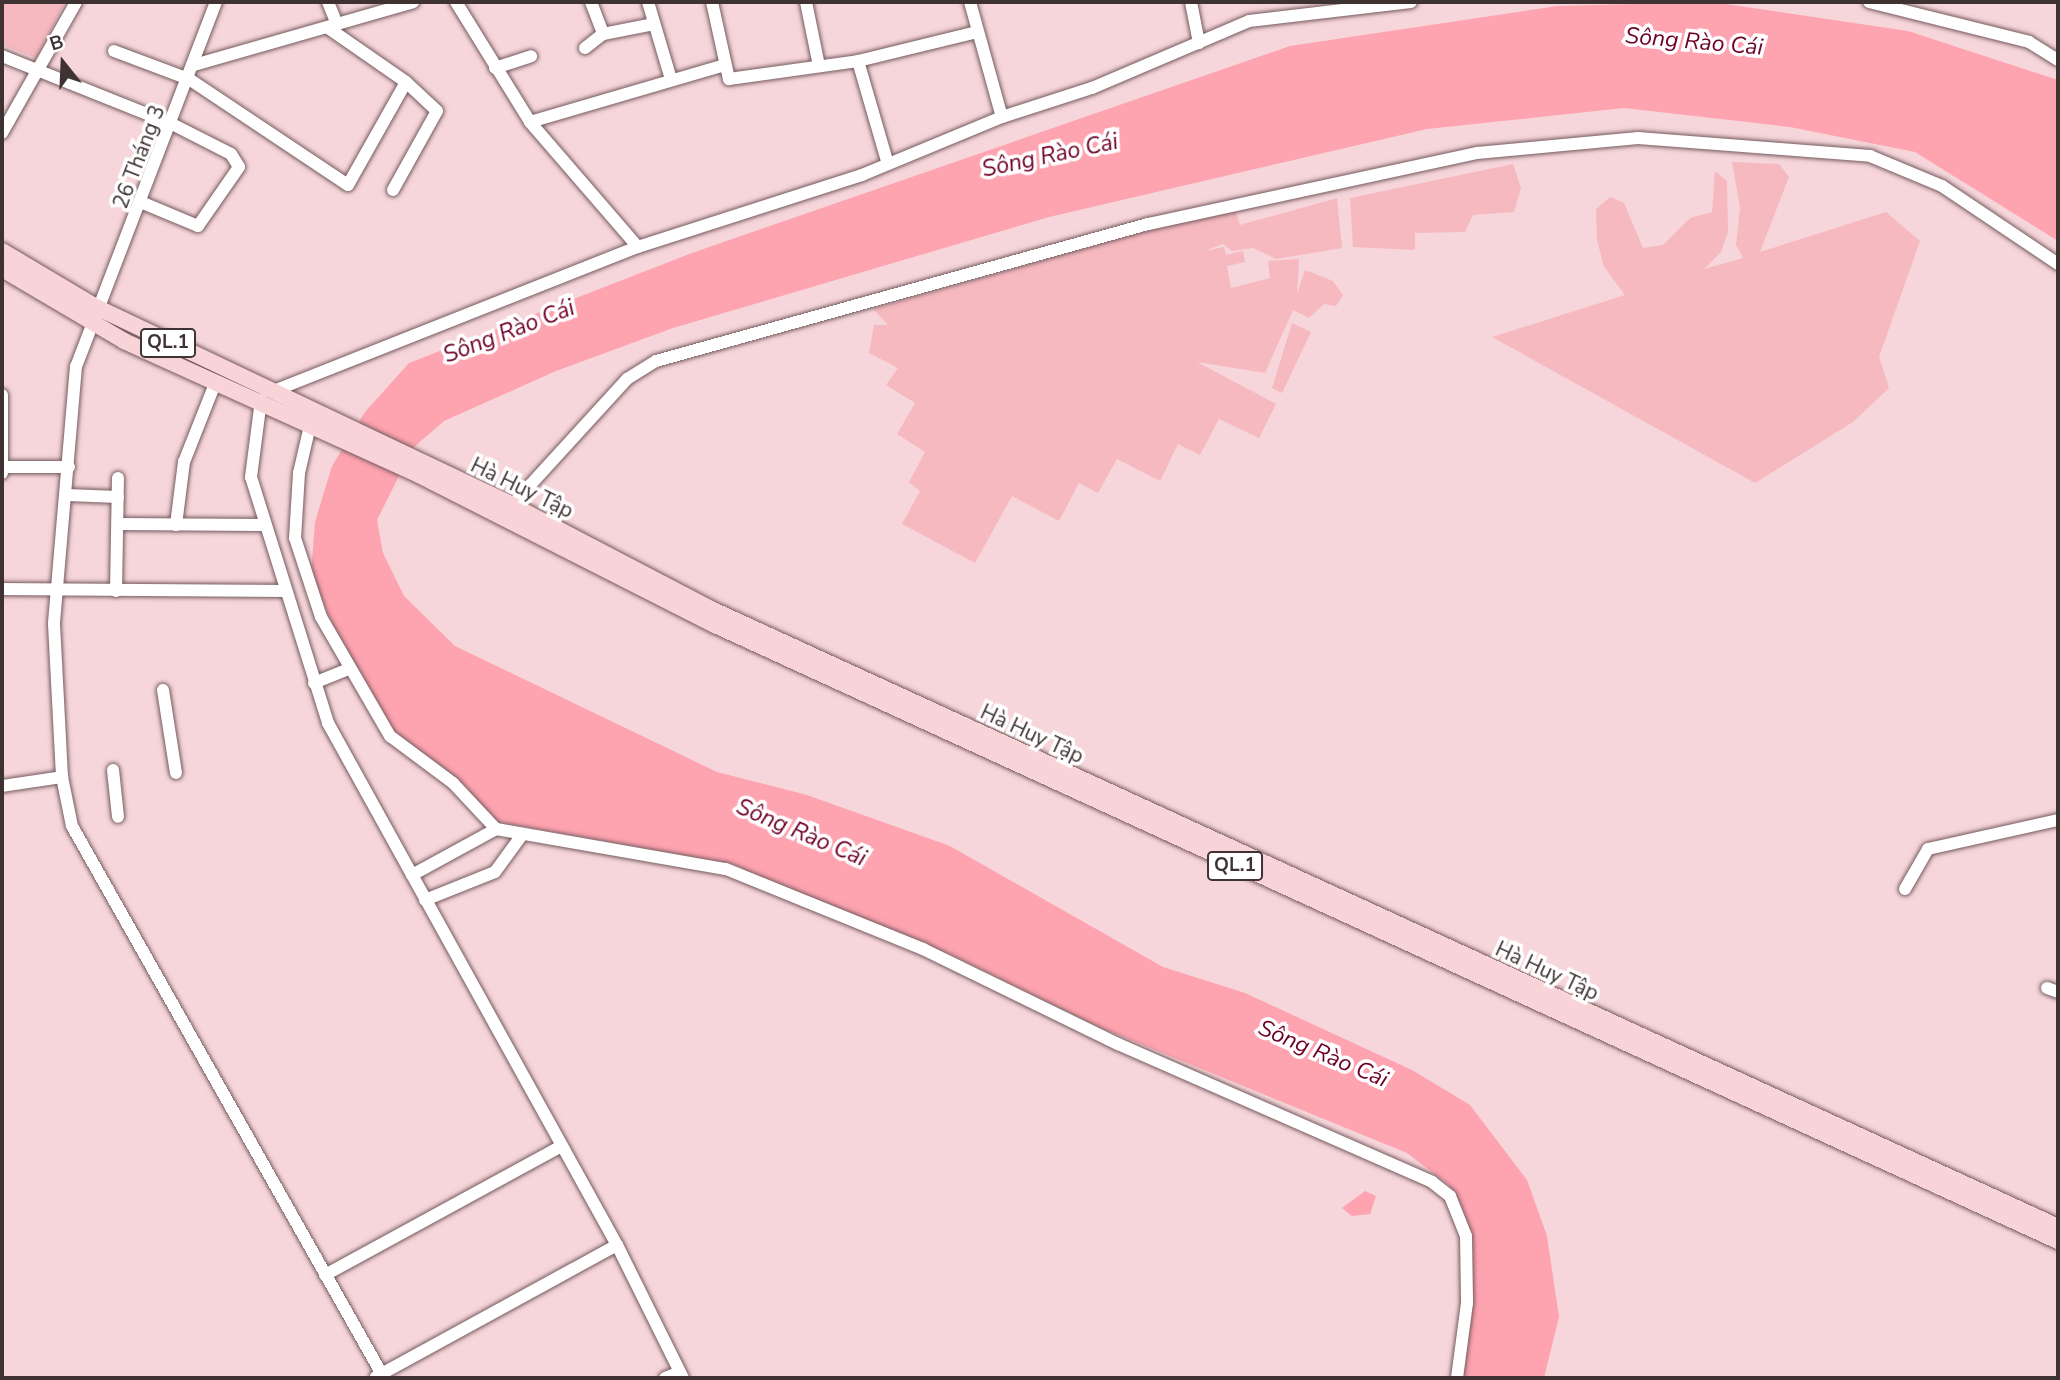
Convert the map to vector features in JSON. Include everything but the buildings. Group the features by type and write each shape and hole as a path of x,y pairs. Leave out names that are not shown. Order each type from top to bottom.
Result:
{"main road":[{"name":"Hà Huy Tập","path":"2,251 93,315 276,390 312,417"},
{"name":"Hà Huy Tập","path":"2,269 216,381 312,417 422,469 715,625 2058,1241"},
{"name":"Hà Huy Tập","path":"422,469 512,505 726,616 2058,1227"}],"street":[{"path":"2,133 40,72 76,2"},
{"name":"26 Tháng 3","path":"216,2 144,203 93,315 76,366 57,591 56,730 72,826 380,1377"},
{"path":"328,2 332,25 406,82 437,111 393,190"},
{"path":"194,65 413,2"},
{"path":"456,2 530,122 638,247"},
{"path":"590,2 603,34"},
{"path":"648,2 671,79"},
{"path":"712,2 729,79 858,61 977,32"},
{"path":"806,2 820,66"},
{"path":"970,2 1002,117"},
{"path":"1191,2 1199,43"},
{"path":"276,390 638,247 888,164 1002,117 1092,88 1249,21 1295,7 1411,2"},
{"path":"1870,2 2029,42 2058,60"},
{"path":"585,48 603,34 654,24"},
{"path":"114,51 189,79 348,185 406,82"},
{"path":"2,55 172,124 231,154 239,167 198,226 144,203"},
{"path":"495,68 531,56"},
{"path":"858,61 888,164"},
{"path":"530,122 639,94 671,79 725,65"},
{"path":"512,505 627,379 656,361 1148,225 1477,153 1638,138 1847,152 1924,176 2058,264"},
{"path":"176,525 184,462 216,381"},
{"path":"2,395 2,473"},
{"path":"261,400 251,463 262,525 328,723 617,1245 682,1375 665,1378"},
{"path":"312,417 295,538 321,617 390,736 453,783 496,829 726,869 923,948 1105,1038 1432,1182 1450,1196 1466,1236 1467,1303 1457,1378"},
{"path":"2,467 69,467"},
{"path":"116,591 118,478"},
{"path":"67,495 118,497"},
{"path":"118,524 262,525"},
{"path":"2,589 284,591"},
{"path":"314,683 349,669"},
{"path":"163,690 176,773"},
{"path":"113,770 118,817"},
{"path":"2,786 62,777"},
{"path":"1905,890 1928,849 2058,820"},
{"path":"412,875 496,829"},
{"path":"425,900 495,872 522,835"},
{"path":"325,1275 562,1146"},
{"path":"380,1377 617,1245"}],"shaded area":[{"path":"2,2 65,2 36,58 2,45"},
{"path":"1732,162 1779,164 1789,177 1760,252 1886,212 1920,241 1879,357 1889,388 1853,422 1755,483 1492,337 1625,295 1604,267 1597,240 1596,209 1610,197 1624,203 1643,248 1663,245 1690,218 1712,212 1715,171 1727,181 1728,232 1721,252 1704,269 1743,258 1736,245 1740,208"},
{"path":"1513,164 1521,188 1514,212 1473,215 1465,232 1415,233 1415,250 1353,247 1350,198"},
{"path":"1337,198 1342,248 1276,259 1253,248 1232,251 1223,244 1204,251 1224,247 1226,255 1243,251 1245,262 1227,266 1231,288 1270,278 1268,261 1299,259 1297,294 1305,270 1333,281 1343,295 1336,306 1324,304 1309,318 1293,310 1265,373 1197,362 1276,404 1259,438 1219,419 1200,455 1178,444 1160,481 1117,459 1098,493 1079,483 1059,521 1012,496 975,563 902,524 920,491 909,482 925,452 897,434 915,403 886,385 898,368 869,353 874,325 888,325 873,309 1234,206 1240,225"},
{"path":"1292,323 1311,332 1282,393 1272,388"}],"water":[{"name":"Sông Rào Cái","path":"1712,2 1908,31 2058,80 2058,241 1915,152 1790,127 1624,108 1427,129 1049,217 673,328 556,371 444,421 413,448 377,520 383,553 404,596 455,646 717,772 807,795 950,846 1163,967 1245,993 1412,1070 1470,1105 1527,1180 1547,1236 1559,1317 1544,1378 1464,1378 1471,1238 1450,1186 1407,1153 1094,1025 952,955 820,906 733,864 493,821 396,737 347,659 311,574 315,522 332,466 365,412 409,363 692,253 1290,46 1557,6"},
{"path":"1365,1191 1376,1196 1370,1214 1352,1216 1342,1208"}]}
